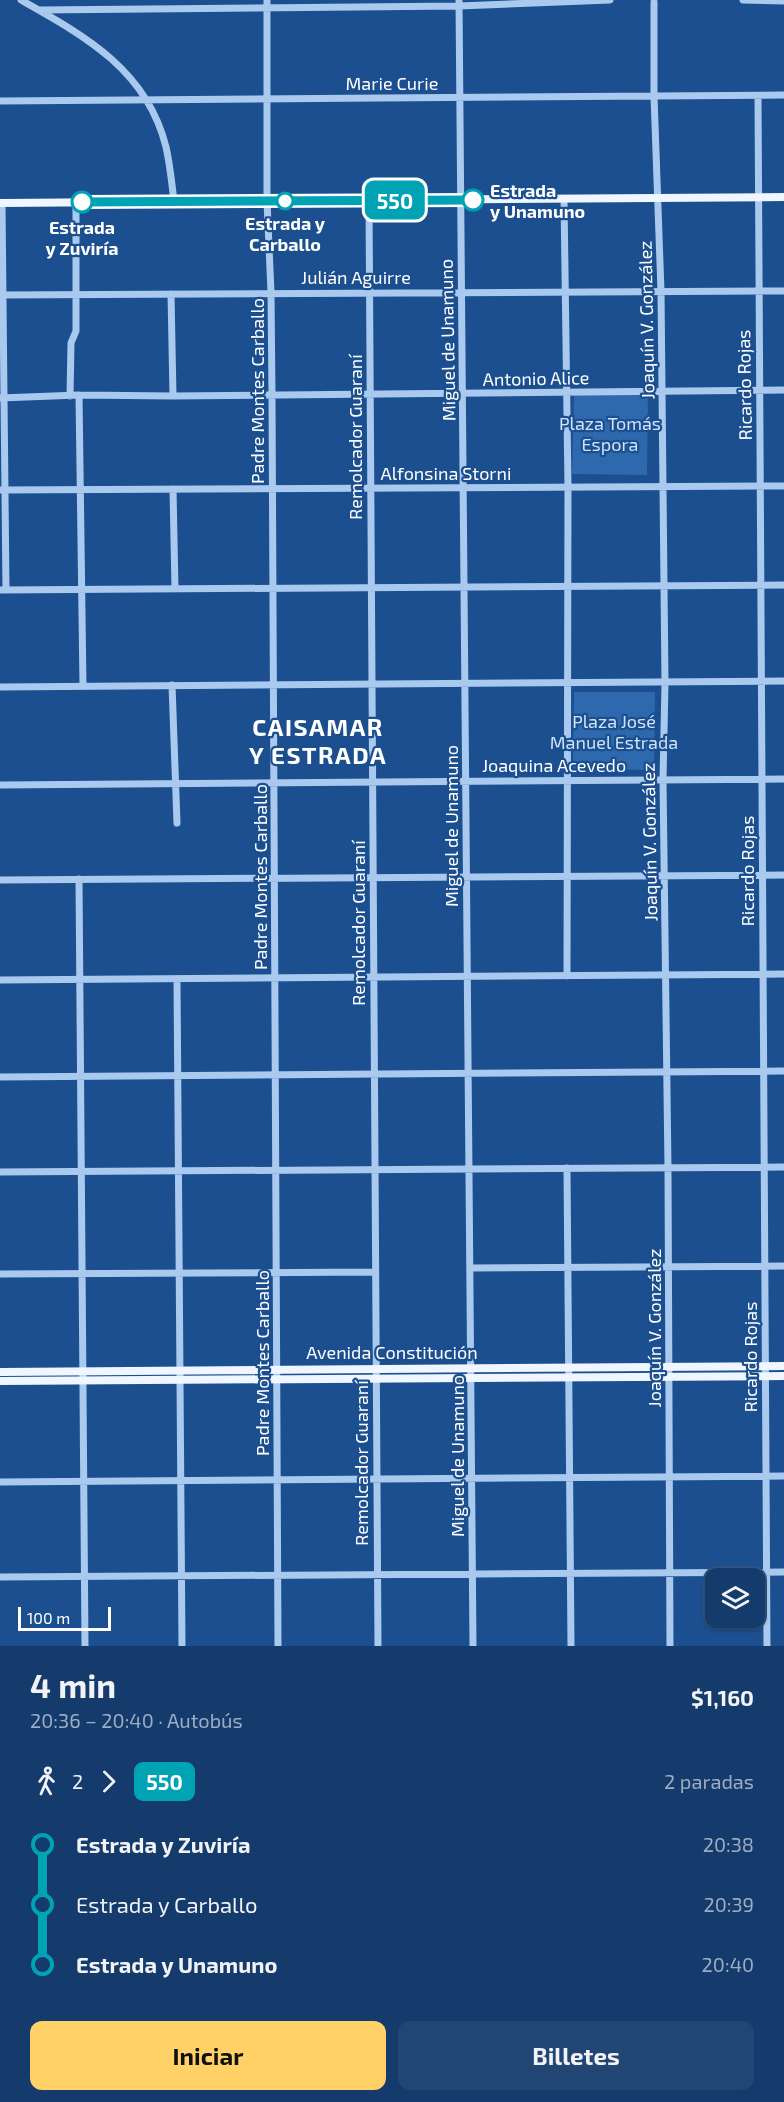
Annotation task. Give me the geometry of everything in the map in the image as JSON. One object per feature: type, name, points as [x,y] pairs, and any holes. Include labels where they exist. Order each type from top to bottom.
[{"type":"main road","points":[[1,203],[784,197]]},
{"type":"main road","name":"Avenida Constitución","points":[[669,1372],[784,1366]]},
{"type":"main road","name":"Avenida Constitución","points":[[0,1372],[83,1376]]},
{"type":"main road","name":"Avenida Constitución","points":[[0,1381],[83,1376],[569,1372],[669,1372],[784,1376]]},
{"type":"street","points":[[21,0],[92,43],[115,60],[130,76],[158,123],[166,147],[174,202]]},
{"type":"street","points":[[39,10],[267,4],[609,0]]},
{"type":"street","points":[[743,0],[784,1]]},
{"type":"street","name":"Joaquín V. González","points":[[654,1],[654,96],[661,291],[665,682],[663,780],[669,1267],[670,1646]]},
{"type":"street","name":"Miguel de Unamuno","points":[[459,3],[473,1646]]},
{"type":"street","name":"Padre Montes Carballo","points":[[267,4],[267,201],[272,292],[278,1646]]},
{"type":"street","name":"Marie Curie","points":[[0,101],[784,95]]},
{"type":"street","name":"Ricardo Rojas","points":[[758,96],[767,1646]]},
{"type":"street","points":[[564,199],[568,393],[567,976]]},
{"type":"street","name":"Remolcador Guaraní","points":[[369,201],[378,1646]]},
{"type":"street","points":[[70,396],[71,343],[76,331],[76,202]]},
{"type":"street","points":[[1,203],[3,590],[784,585]]},
{"type":"street","name":"Julián Aguirre","points":[[2,295],[784,291]]},
{"type":"street","points":[[171,294],[173,396]]},
{"type":"street","name":"Antonio Alice","points":[[2,398],[79,395],[784,390]]},
{"type":"street","points":[[79,395],[83,686]]},
{"type":"street","name":"Alfonsina Storni","points":[[2,490],[784,486]]},
{"type":"street","points":[[173,489],[175,589]]},
{"type":"street","points":[[0,687],[784,681]]},
{"type":"street","points":[[172,685],[177,823]]},
{"type":"street","name":"Joaquina Acevedo","points":[[0,785],[784,779]]},
{"type":"street","points":[[0,880],[784,875]]},
{"type":"street","points":[[80,879],[85,1646]]},
{"type":"street","points":[[0,980],[784,974]]},
{"type":"street","points":[[177,979],[182,1646]]},
{"type":"street","points":[[0,1077],[784,1071]]},
{"type":"street","points":[[0,1172],[784,1167]]},
{"type":"street","points":[[567,1168],[571,1646]]},
{"type":"street","points":[[470,1268],[784,1266]]},
{"type":"street","points":[[0,1274],[375,1272]]},
{"type":"street","points":[[0,1482],[784,1476]]},
{"type":"street","points":[[0,1577],[784,1572]]},
{"type":"green space","name":"Plaza Tomás Espora","points":[[574,392],[648,394],[647,475],[572,474]]},
{"type":"green space","name":"Plaza José Manuel Estrada","points":[[574,692],[655,692],[654,770],[573,769]]},
{"type":"bus line","name":"550","points":[[82,202],[473,200]]},
{"type":"place","name":"Estrada y Unamuno","points":[[473,200]]},
{"type":"place","name":"Estrada y Carballo","points":[[285,201]]},
{"type":"place","name":"Estrada y Zuviría","points":[[82,202]]},
{"type":"district","name":"CAISAMAR Y ESTRADA","points":[[318,740]]}]
